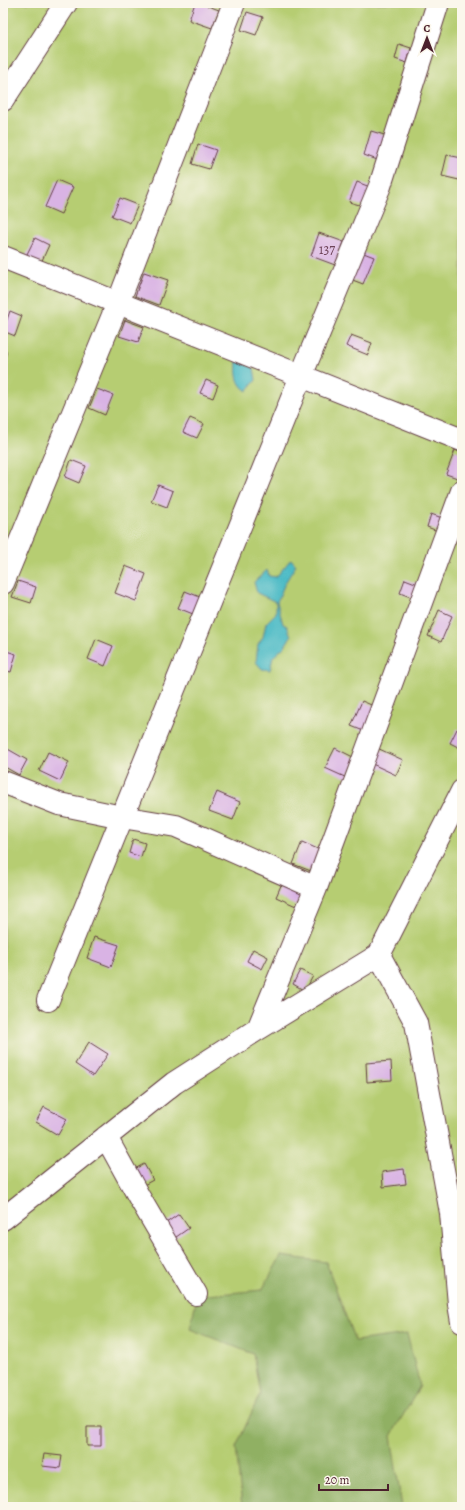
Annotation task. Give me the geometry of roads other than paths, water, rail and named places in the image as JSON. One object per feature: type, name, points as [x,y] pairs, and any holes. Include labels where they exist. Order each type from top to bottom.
[{"type":"lane","points":[[3,100],[66,3]]},
{"type":"lane","points":[[3,583],[118,303],[234,3]]},
{"type":"lane","points":[[48,1000],[301,376],[380,186],[438,3]]},
{"type":"lane","points":[[3,257],[462,440]]},
{"type":"lane","points":[[258,1029],[316,888],[462,491]]},
{"type":"lane","points":[[3,782],[59,804],[176,826],[316,888]]},
{"type":"lane","points":[[3,1218],[174,1083],[258,1029],[379,955],[462,791]]},
{"type":"lane","points":[[379,955],[416,1023],[457,1214],[459,1304],[462,1322]]},
{"type":"lane","points":[[106,1137],[139,1197],[196,1294]]},
{"type":"water","points":[[237,361],[254,368],[256,380],[247,391],[239,382],[237,374]]},
{"type":"water","points":[[291,559],[296,565],[285,583],[277,602],[283,624],[287,626],[291,636],[285,646],[273,657],[270,670],[262,669],[256,662],[258,644],[263,637],[266,623],[276,613],[276,602],[257,593],[254,582],[267,570],[269,576],[276,577]]}]
